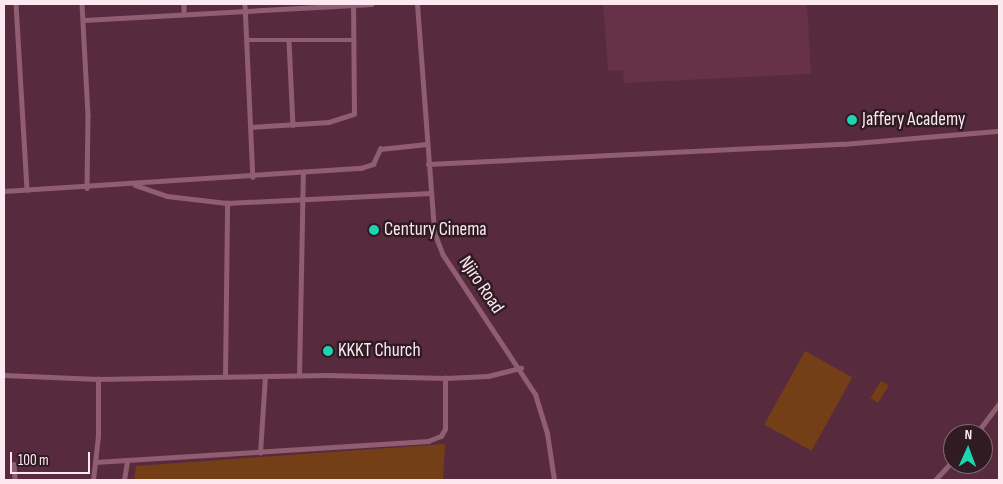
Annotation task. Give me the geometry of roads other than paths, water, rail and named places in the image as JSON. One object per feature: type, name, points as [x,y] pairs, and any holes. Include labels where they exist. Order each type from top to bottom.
[{"type":"street","points":[[16,4],[27,190]]},
{"type":"street","points":[[82,4],[84,20],[87,188]]},
{"type":"street","points":[[184,4],[184,13]]},
{"type":"street","points":[[245,4],[253,177]]},
{"type":"street","points":[[84,20],[369,4]]},
{"type":"street","name":"Njiro Road","points":[[417,4],[434,232],[439,248],[521,368],[543,415],[554,480]]},
{"type":"street","points":[[251,127],[329,122],[355,112],[353,6]]},
{"type":"street","points":[[247,40],[354,40]]},
{"type":"street","points":[[289,40],[293,125]]},
{"type":"street","points":[[428,164],[833,144],[999,131]]},
{"type":"street","points":[[4,190],[87,188],[362,168],[373,164],[380,149],[427,144]]},
{"type":"street","points":[[299,376],[303,173]]},
{"type":"street","points":[[133,184],[167,196],[226,203],[431,192]]},
{"type":"street","points":[[225,377],[226,203]]},
{"type":"street","points":[[4,375],[98,379],[265,376],[445,378],[488,376],[521,368]]},
{"type":"street","points":[[260,453],[265,376]]},
{"type":"street","points":[[95,462],[260,453],[436,439],[445,429],[445,378]]},
{"type":"street","points":[[92,480],[95,462],[98,379]]},
{"type":"street","points":[[984,424],[999,404]]},
{"type":"street","points":[[124,480],[127,461]]},
{"type":"street","points":[[14,464],[15,480]]},
{"type":"place","name":"Jaffery Academy","points":[[852,120]]},
{"type":"place","name":"Century Cinema","points":[[374,230]]},
{"type":"place","name":"KKKT Church","points":[[328,351]]}]
